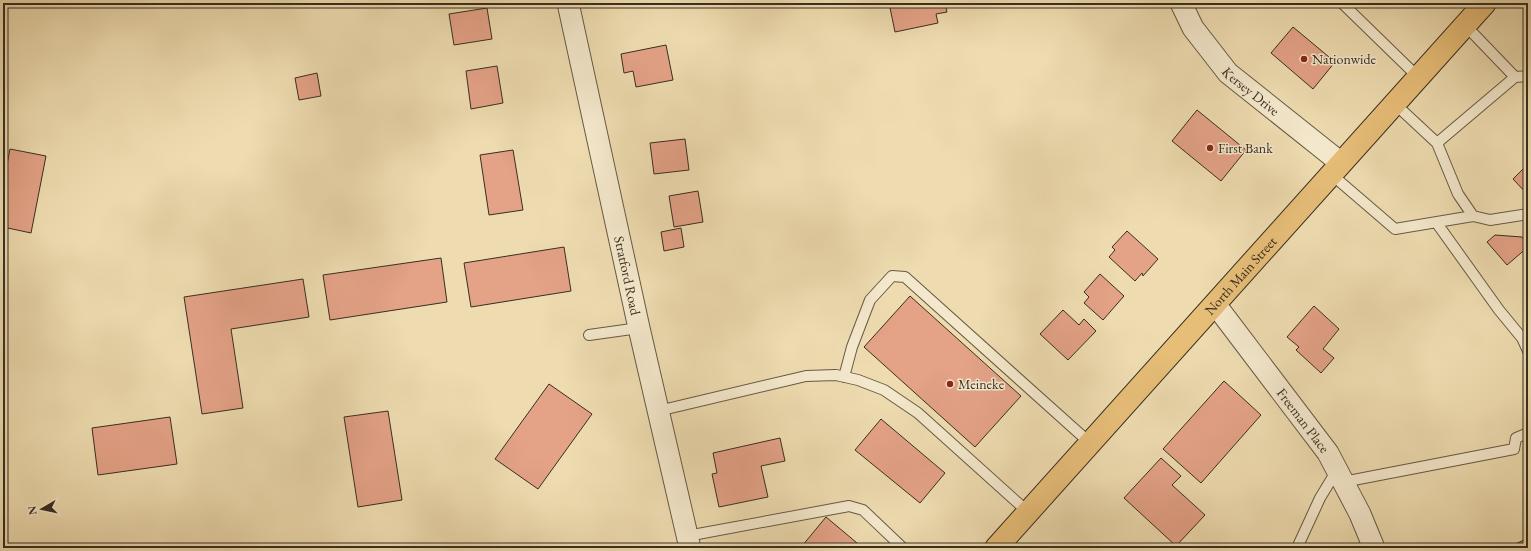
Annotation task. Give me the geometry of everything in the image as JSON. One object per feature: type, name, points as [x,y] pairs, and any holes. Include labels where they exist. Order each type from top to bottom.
[{"type":"main road","name":"North Main Street","points":[[996,548],[1484,3]]},
{"type":"street","name":"Stratford Road","points":[[568,3],[639,328],[688,542]]},
{"type":"street","name":"Kersey Drive","points":[[1181,3],[1193,28],[1228,73],[1336,169]]},
{"type":"street","name":"Freeman Place","points":[[1215,304],[1328,453],[1360,514],[1374,548]]},
{"type":"lane","points":[[1342,3],[1418,77]]},
{"type":"lane","points":[[1465,24],[1515,77]]},
{"type":"lane","points":[[1437,143],[1515,77],[1528,76]]},
{"type":"lane","points":[[1394,103],[1437,143],[1458,194],[1473,216]]},
{"type":"lane","points":[[1336,169],[1395,229],[1473,216],[1490,220],[1528,214]]},
{"type":"lane","points":[[1436,222],[1500,310],[1525,337],[1528,351]]},
{"type":"lane","points":[[844,377],[852,347],[870,300],[892,276],[905,277],[1090,443]]},
{"type":"lane","points":[[589,335],[639,328]]},
{"type":"lane","points":[[658,411],[806,376],[836,375],[858,380],[884,390],[918,413],[1028,512]]},
{"type":"lane","points":[[1297,548],[1320,498],[1340,476],[1514,449],[1516,438],[1528,433]]},
{"type":"lane","points":[[688,542],[849,506],[863,510],[903,548]]},
{"type":"building","points":[[889,3],[945,3],[947,12],[936,14],[938,23],[895,32]]},
{"type":"building","points":[[487,8],[492,39],[454,45],[449,14]]},
{"type":"building","points":[[1293,27],[1335,62],[1313,89],[1271,53]]},
{"type":"building","points":[[666,45],[673,80],[636,87],[633,71],[624,73],[621,54]]},
{"type":"building","points":[[497,66],[503,103],[471,109],[466,71]]},
{"type":"building","points":[[317,73],[321,96],[299,100],[295,78]]},
{"type":"building","points":[[1197,110],[1246,150],[1221,181],[1172,141]]},
{"type":"building","points":[[685,139],[689,170],[654,174],[650,143]]},
{"type":"building","points":[[10,149],[46,156],[31,233],[3,227],[3,185]]},
{"type":"building","points":[[513,150],[523,210],[489,215],[480,155]]},
{"type":"building","points":[[1528,164],[1528,195],[1513,179]]},
{"type":"building","points":[[698,191],[703,222],[674,227],[669,196]]},
{"type":"building","points":[[681,228],[684,247],[664,251],[661,232]]},
{"type":"building","points":[[1127,231],[1158,259],[1143,276],[1142,273],[1135,281],[1109,257],[1115,250],[1112,247]]},
{"type":"building","points":[[1495,235],[1522,237],[1528,247],[1507,265],[1487,242]]},
{"type":"building","points":[[564,247],[571,291],[471,307],[464,263]]},
{"type":"building","points":[[441,258],[447,302],[330,320],[323,275]]},
{"type":"building","points":[[1100,274],[1124,296],[1103,320],[1084,303],[1089,297],[1084,292]]},
{"type":"building","points":[[303,279],[309,317],[231,329],[243,408],[202,414],[184,297]]},
{"type":"building","points":[[910,296],[1021,396],[975,447],[864,347]]},
{"type":"building","points":[[1314,306],[1339,329],[1323,349],[1334,358],[1321,373],[1296,350],[1299,347],[1287,337]]},
{"type":"building","points":[[1063,310],[1079,325],[1084,319],[1096,331],[1068,360],[1040,334]]},
{"type":"building","points":[[1224,381],[1261,415],[1201,483],[1163,449]]},
{"type":"building","points":[[549,384],[592,414],[538,489],[495,459]]},
{"type":"building","points":[[388,411],[402,500],[358,507],[344,417]]},
{"type":"building","points":[[170,417],[177,464],[98,475],[92,428]]},
{"type":"building","points":[[881,419],[945,473],[920,503],[855,450]]},
{"type":"building","points":[[780,438],[785,461],[761,466],[768,497],[719,507],[712,474],[717,473],[713,453]]},
{"type":"building","points":[[1161,458],[1181,476],[1172,485],[1205,515],[1176,546],[1124,498]]},
{"type":"building","points":[[826,517],[863,548],[804,548],[802,546]]},
{"type":"building","points":[[1528,538],[1528,548],[1507,548]]},
{"type":"place","name":"Nationwide","points":[[1304,59]]},
{"type":"place","name":"First Bank","points":[[1210,148]]},
{"type":"place","name":"Meineke","points":[[950,384]]}]
